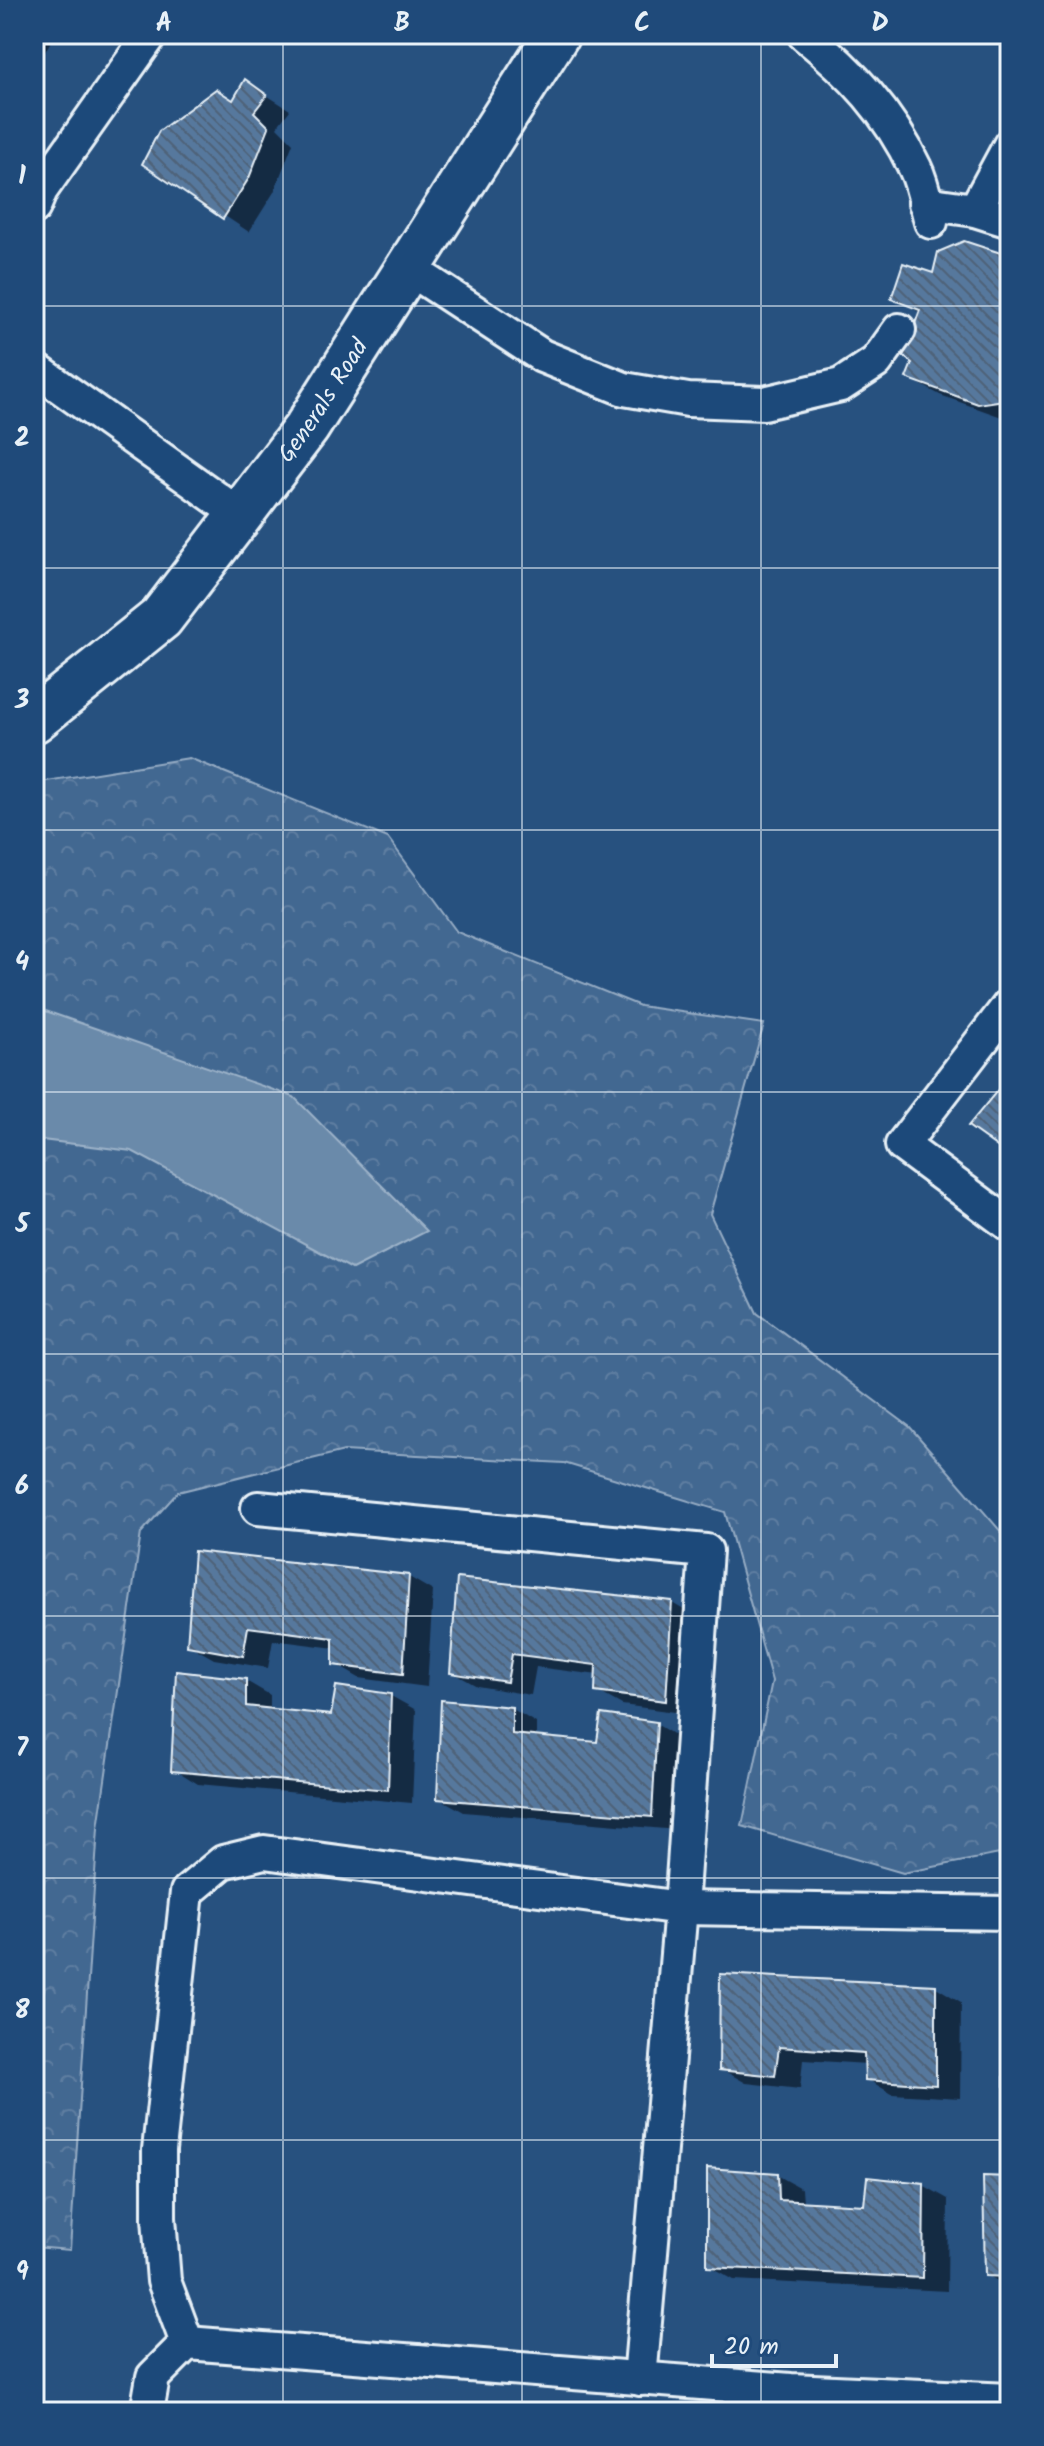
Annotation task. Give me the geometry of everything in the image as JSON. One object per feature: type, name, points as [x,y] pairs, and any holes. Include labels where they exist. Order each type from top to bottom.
[{"type":"street","points":[[34,207],[41,190],[151,34]]},
{"type":"street","name":"Generals Road","points":[[34,720],[161,618],[240,515],[307,427],[557,34]]},
{"type":"street","points":[[804,34],[834,58],[886,114],[917,170],[928,212],[975,210],[1010,221]]},
{"type":"street","points":[[975,210],[1010,145]]},
{"type":"street","points":[[408,268],[542,356],[624,389],[688,400],[764,403],[841,385],[876,362],[899,330]]},
{"type":"street","points":[[34,368],[240,515]]},
{"type":"street","points":[[1010,1004],[902,1145],[1010,1225]]},
{"type":"street","points":[[258,1508],[706,1551],[681,1908],[640,2379]]},
{"type":"street","points":[[187,2343],[164,2281],[159,2218],[159,2150],[187,1892],[223,1862],[264,1852],[681,1908],[1010,1913]]},
{"type":"street","points":[[147,2412],[153,2377],[187,2343],[791,2390],[1010,2400]]},
{"type":"green space","points":[[189,758],[388,838],[457,932],[640,1006],[764,1024],[710,1214],[757,1313],[910,1427],[1010,1542],[1010,1852],[903,1873],[742,1826],[772,1681],[725,1512],[564,1463],[344,1451],[178,1492],[141,1533],[98,1828],[70,2250],[34,2247],[34,783]]},
{"type":"shaded area","points":[[34,1007],[294,1097],[427,1231],[352,1269],[132,1151],[34,1139]]},
{"type":"building","points":[[245,79],[267,95],[254,112],[269,127],[249,178],[223,219],[142,164],[159,131],[216,89],[233,100]]},
{"type":"building","points":[[964,241],[1010,256],[1010,402],[978,404],[906,378],[912,363],[903,356],[920,310],[891,299],[903,263],[933,273],[938,252]]},
{"type":"building","points":[[1010,1075],[1010,1156],[968,1126]]},
{"type":"building","points":[[194,1551],[409,1575],[403,1674],[333,1665],[333,1638],[248,1627],[243,1656],[187,1646]]},
{"type":"building","points":[[457,1578],[672,1601],[666,1701],[595,1692],[596,1665],[512,1654],[507,1682],[450,1673]]},
{"type":"building","points":[[176,1671],[246,1679],[246,1706],[331,1715],[336,1686],[391,1694],[388,1790],[171,1771]]},
{"type":"building","points":[[441,1700],[512,1707],[512,1734],[597,1742],[601,1714],[657,1722],[652,1817],[437,1799]]},
{"type":"building","points":[[720,1974],[936,1985],[936,2085],[865,2080],[864,2053],[779,2047],[775,2076],[719,2070]]},
{"type":"building","points":[[1004,1991],[1010,1991],[1010,2087],[1004,2086]]},
{"type":"building","points":[[707,2168],[778,2173],[779,2200],[864,2205],[867,2177],[924,2183],[923,2278],[707,2267]]},
{"type":"building","points":[[983,2176],[1010,2177],[1010,2277],[985,2276]]}]
